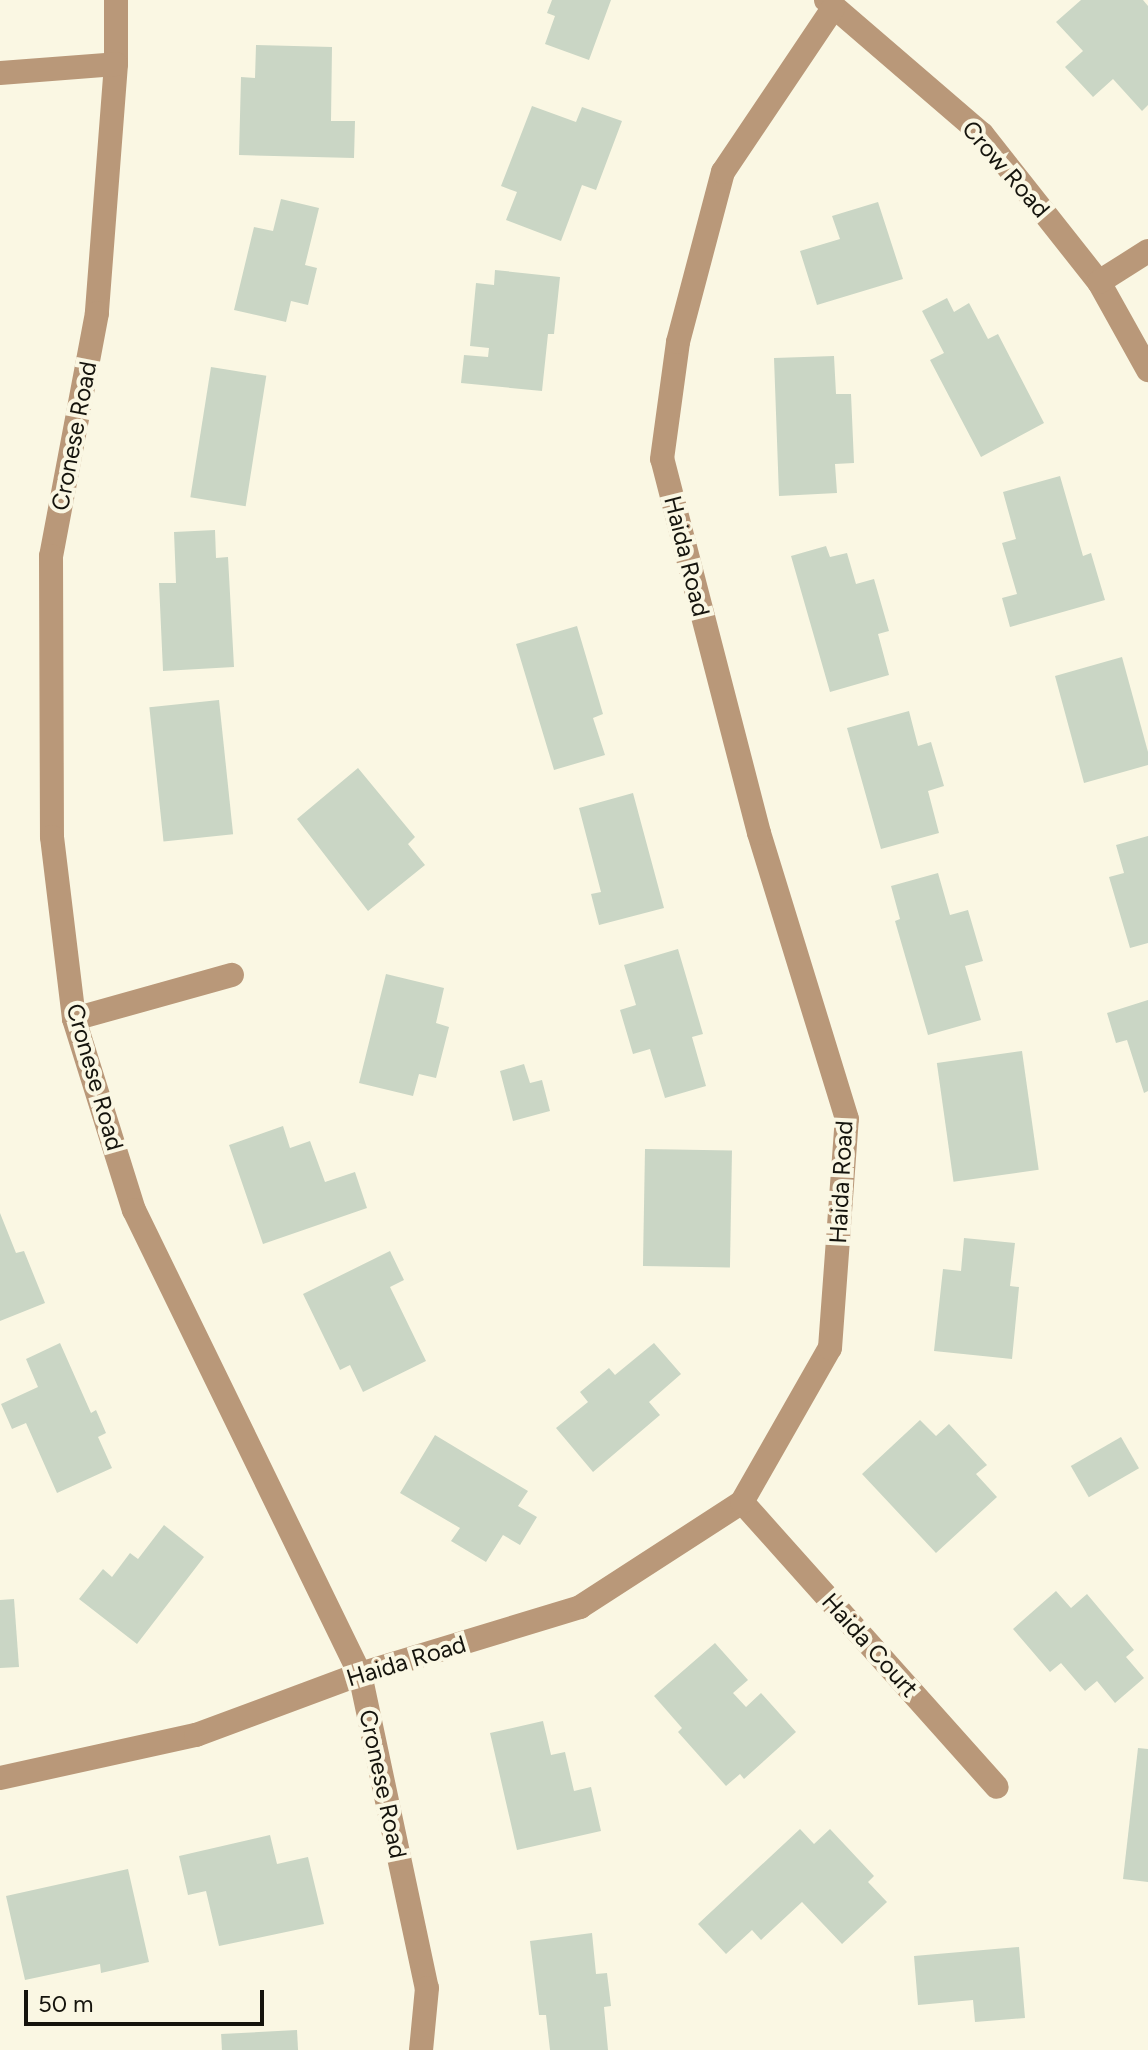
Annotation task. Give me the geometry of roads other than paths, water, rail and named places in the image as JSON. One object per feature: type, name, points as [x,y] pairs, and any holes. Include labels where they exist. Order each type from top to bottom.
[{"type":"street","name":"Cronese Road","points":[[116,0],[116,64],[97,313],[51,556],[52,837],[74,1019],[134,1210],[360,1674],[427,1988],[421,2050]]},
{"type":"street","name":"Crow Road","points":[[829,4],[982,134],[1099,282],[1148,370]]},
{"type":"street","name":"Haida Road","points":[[0,1778],[196,1735],[360,1674],[580,1607],[742,1502],[830,1348],[847,1119],[759,833],[662,459],[678,342],[723,172],[829,4]]},
{"type":"street","points":[[0,73],[116,64]]},
{"type":"street","points":[[1099,282],[1148,251]]},
{"type":"street","points":[[74,1019],[232,975]]},
{"type":"street","name":"Haida Court","points":[[742,1502],[997,1787]]}]
